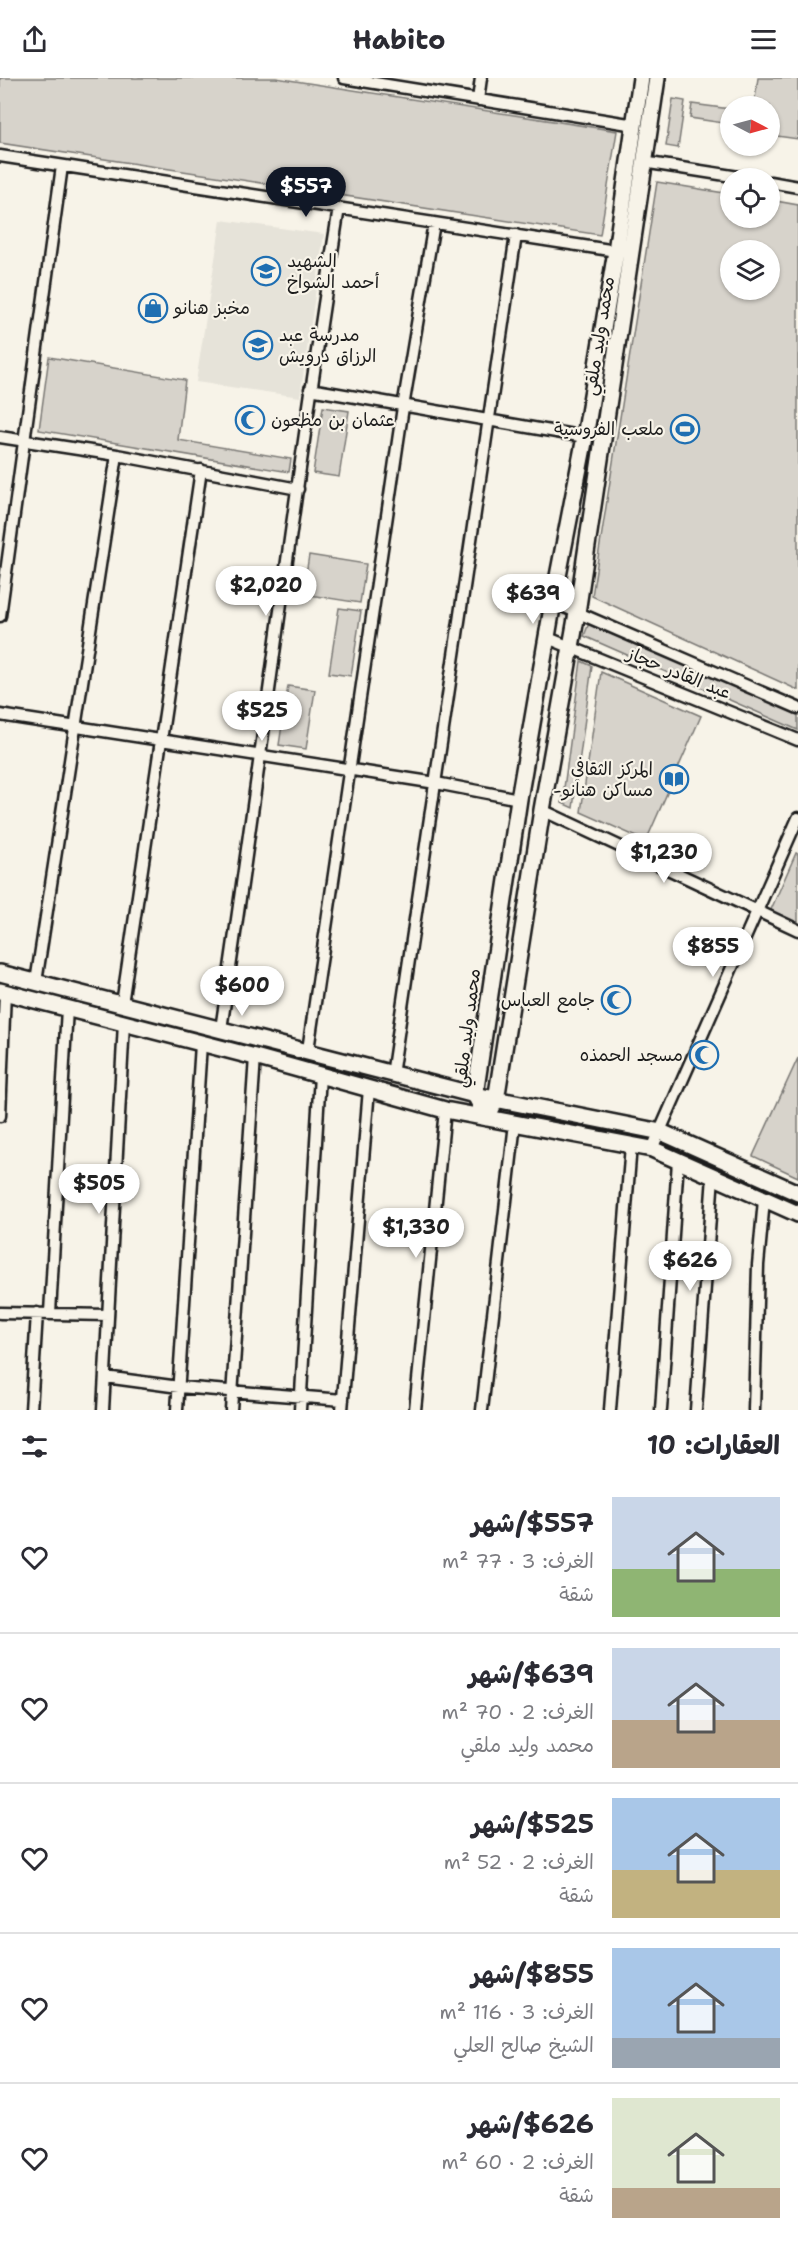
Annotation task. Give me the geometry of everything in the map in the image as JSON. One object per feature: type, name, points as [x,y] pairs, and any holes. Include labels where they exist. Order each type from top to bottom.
[{"type":"street","points":[[344,78],[635,125]]},
{"type":"street","points":[[478,100],[481,78]]},
{"type":"street","name":"محمد وليد ملقي","points":[[487,1118],[475,1095],[519,799],[553,602],[585,437],[616,251],[641,78]]},
{"type":"street","name":"محمد وليد ملقي","points":[[487,1118],[496,1100],[542,810],[577,613],[657,78]]},
{"type":"street","points":[[0,156],[616,251]]},
{"type":"street","points":[[643,162],[720,174]]},
{"type":"street","points":[[0,616],[62,166]]},
{"type":"street","points":[[780,184],[798,187]]},
{"type":"street","points":[[221,1029],[262,757],[310,389],[339,208]]},
{"type":"street","points":[[308,1050],[403,407],[434,223]]},
{"type":"street","points":[[392,1075],[516,235]]},
{"type":"street","points":[[310,389],[585,437]]},
{"type":"street","points":[[0,437],[117,455],[298,489]]},
{"type":"street","points":[[36,982],[117,455]]},
{"type":"street","points":[[122,1004],[201,470]]},
{"type":"street","name":"عبد القادر حجاز","points":[[553,602],[798,708]]},
{"type":"street","name":"عبد القادر حجاز","points":[[548,638],[798,740]]},
{"type":"street","points":[[0,715],[436,783],[519,799]]},
{"type":"street","points":[[542,810],[757,913],[798,930]]},
{"type":"street","points":[[652,1149],[798,818]]},
{"type":"street","points":[[0,973],[308,1050],[392,1075],[475,1095],[661,1132],[798,1193]]},
{"type":"street","points":[[0,1116],[3,992],[255,1057],[445,1110],[652,1149],[798,1214]]},
{"type":"street","points":[[50,1313],[67,1008]]},
{"type":"street","points":[[104,1410],[124,1023]]},
{"type":"street","points":[[177,1410],[201,1044]]},
{"type":"street","points":[[231,1410],[255,1057]]},
{"type":"street","points":[[300,1410],[320,1076]]},
{"type":"street","points":[[105,1377],[179,1387],[301,1398],[343,1405],[369,1089]]},
{"type":"street","points":[[415,1410],[445,1110]]},
{"type":"street","points":[[482,1410],[515,1123]]},
{"type":"street","points":[[610,1410],[631,1145]]},
{"type":"street","points":[[661,1410],[678,1161]]},
{"type":"street","points":[[696,1410],[713,1176]]},
{"type":"street","points":[[754,1410],[758,1265],[764,1200]]},
{"type":"street","points":[[0,1313],[108,1315]]},
{"type":"street","points":[[31,1410],[37,1313]]},
{"type":"shaded area","points":[[0,78],[276,78],[617,131],[600,235],[0,143]]},
{"type":"shaded area","points":[[758,78],[798,78],[798,139],[780,136],[780,96],[755,96]]},
{"type":"shaded area","points":[[673,99],[685,101],[678,148],[666,146]]},
{"type":"shaded area","points":[[692,104],[720,108],[720,122],[690,118]]},
{"type":"shaded area","points":[[657,182],[720,192],[720,228],[780,228],[780,202],[798,205],[798,690],[592,596]]},
{"type":"shaded area","points":[[221,220],[324,234],[300,397],[196,382]]},
{"type":"shaded area","points":[[49,357],[185,380],[178,440],[291,459],[289,472],[39,430]]},
{"type":"shaded area","points":[[323,407],[349,411],[339,477],[313,473]]},
{"type":"shaded area","points":[[309,555],[366,564],[360,603],[303,594]]},
{"type":"shaded area","points":[[339,608],[361,611],[351,676],[329,673]]},
{"type":"shaded area","points":[[589,623],[798,714],[798,730],[584,636]]},
{"type":"shaded area","points":[[581,661],[592,666],[573,808],[562,803]]},
{"type":"shaded area","points":[[601,672],[701,716],[646,841],[581,812]]},
{"type":"shaded area","points":[[288,686],[315,690],[306,749],[279,745]]},
{"type":"shaded area","points":[[796,853],[798,854],[798,927],[769,914]]},
{"type":"shaded area","points":[[798,1058],[798,1177],[753,1156]]},
{"type":"place","name":"الشهيد أحمد الشواخ","points":[[266,271]]},
{"type":"place","name":"مخبز هنانو","points":[[153,308]]},
{"type":"place","name":"مدرسة عبد الرزاق درويش","points":[[258,345]]},
{"type":"place","name":"عثمان بن مظعون","points":[[250,420]]},
{"type":"place","name":"ملعب الفروسية","points":[[685,429]]},
{"type":"place","name":"المركز الثقافي -مساكن هنانو","points":[[674,779]]},
{"type":"place","name":"جامع العباس","points":[[616,1000]]},
{"type":"place","name":"مسجد الحمذه","points":[[704,1055]]}]
